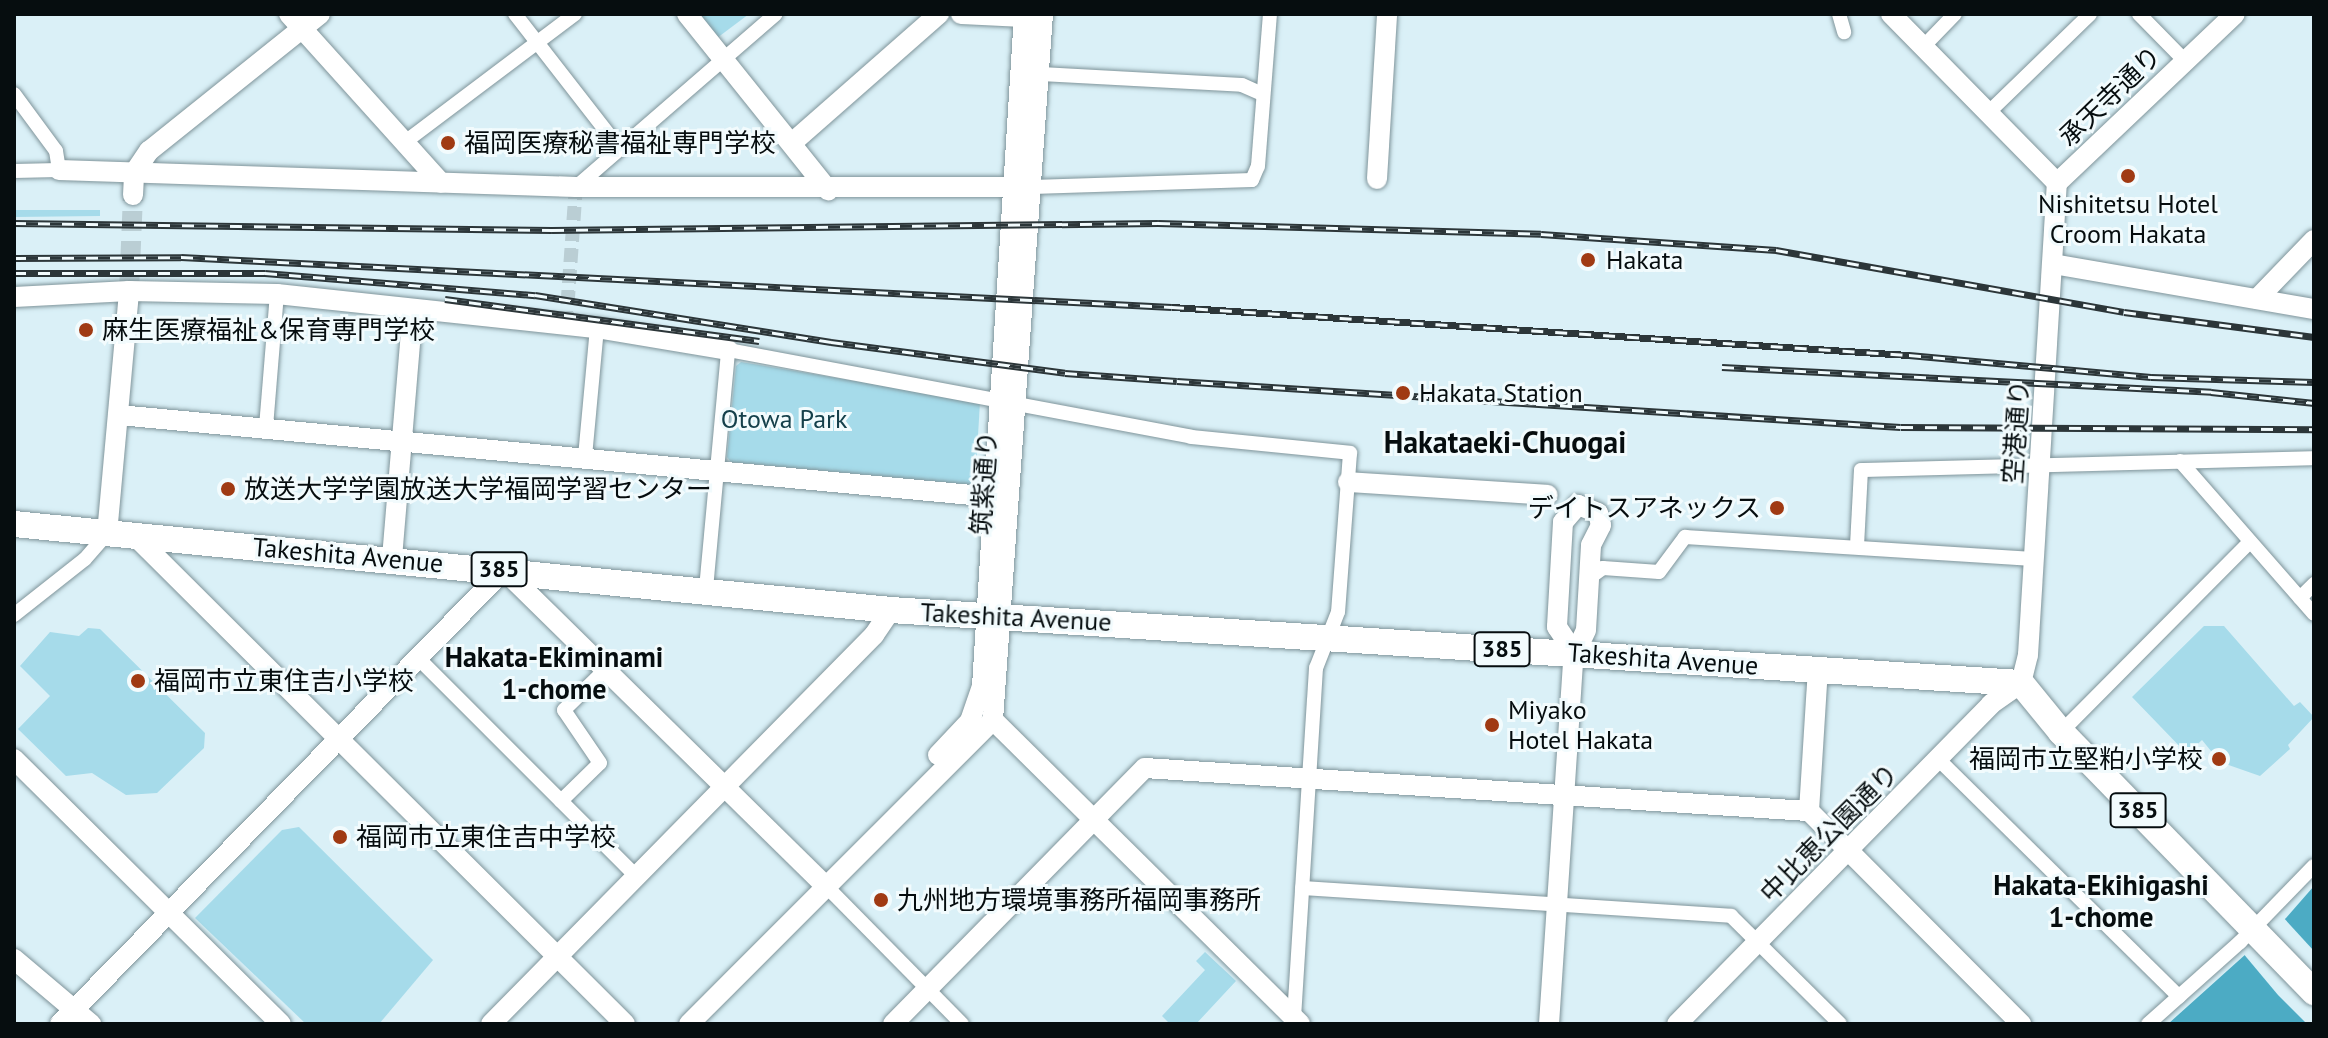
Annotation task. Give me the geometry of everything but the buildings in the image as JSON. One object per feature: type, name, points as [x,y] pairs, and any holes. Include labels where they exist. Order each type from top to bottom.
[{"type":"highway","name":"Takeshita Avenue","points":[[14,524],[392,558],[891,610],[2021,683]]},
{"type":"highway","name":"385","points":[[2021,683],[2061,732],[2314,992]]},
{"type":"street","points":[[133,195],[134,173],[149,151],[295,22],[320,14]]},
{"type":"street","points":[[515,14],[620,149]]},
{"type":"street","points":[[405,142],[575,14]]},
{"type":"street","points":[[687,14],[828,190]]},
{"type":"street","points":[[576,187],[776,14]]},
{"type":"street","points":[[792,143],[939,14]]},
{"type":"street","points":[[961,14],[1031,15]]},
{"type":"street","points":[[14,171],[576,187],[828,190],[1024,188],[1252,180],[1258,166],[1260,93],[1267,74],[1270,14]]},
{"type":"street","points":[[1377,179],[1387,14]]},
{"type":"street","points":[[1839,14],[1844,32]]},
{"type":"street","points":[[1891,14],[2057,183]]},
{"type":"street","points":[[1923,47],[1955,14]]},
{"type":"street","points":[[1988,113],[2090,14]]},
{"type":"street","points":[[2139,14],[2185,61]]},
{"type":"street","name":"承天寺通り","points":[[2057,183],[2235,14]]},
{"type":"street","name":"筑紫通り","points":[[1024,188],[1041,74],[1031,15]]},
{"type":"street","name":"筑紫通り","points":[[825,885],[823,876],[970,721],[982,686],[992,615],[1024,188],[1031,15]]},
{"type":"street","points":[[295,22],[441,183]]},
{"type":"street","points":[[1041,74],[1242,85],[1260,93]]},
{"type":"street","points":[[14,94],[56,151],[59,170]]},
{"type":"street","name":"空港通り","points":[[2021,683],[2028,655],[2057,183]]},
{"type":"street","points":[[2257,299],[2314,240]]},
{"type":"street","points":[[2053,264],[2314,309]]},
{"type":"street","points":[[14,615],[85,559],[107,534],[129,291]]},
{"type":"street","points":[[14,297],[129,291],[277,294],[597,328],[1191,437],[1350,453],[1338,612],[1317,662],[1294,1022]]},
{"type":"street","points":[[266,427],[277,294]]},
{"type":"street","points":[[392,558],[413,310]]},
{"type":"street","points":[[585,457],[597,328]]},
{"type":"street","points":[[706,589],[728,350]]},
{"type":"street","name":"筑紫通り","points":[[689,1024],[993,720],[993,497],[1008,401]]},
{"type":"street","points":[[119,415],[993,497]]},
{"type":"street","points":[[1857,546],[1861,470],[2314,458]]},
{"type":"street","points":[[2180,461],[2314,614]]},
{"type":"street","points":[[1348,482],[1548,495]]},
{"type":"street","points":[[1549,1024],[1574,652],[1586,630],[1591,545],[1601,525],[1598,513],[1578,505],[1563,522],[1557,627],[1574,652]]},
{"type":"street","points":[[136,537],[338,742],[625,1024]]},
{"type":"street","points":[[1589,578],[1603,568],[1659,572],[1685,537],[2033,559]]},
{"type":"street","points":[[2061,732],[2250,542]]},
{"type":"street","points":[[67,1017],[420,660],[504,570],[962,1024]]},
{"type":"street","points":[[2300,598],[2314,584]]},
{"type":"street","points":[[491,1024],[874,635],[891,610]]},
{"type":"street","points":[[420,660],[635,875]]},
{"type":"street","points":[[561,801],[600,763],[564,710],[606,669]]},
{"type":"street","points":[[1809,811],[1818,669]]},
{"type":"street","name":"中比恵公園通り","points":[[1677,1024],[1991,704],[2021,683]]},
{"type":"street","points":[[993,720],[1294,1022]]},
{"type":"street","points":[[14,759],[281,1024]]},
{"type":"street","points":[[1939,760],[2179,997]]},
{"type":"street","points":[[893,1024],[1145,768],[1809,811],[2021,1024]]},
{"type":"street","points":[[2148,1024],[2257,930],[2314,866]]},
{"type":"street","points":[[1302,888],[1731,916],[1840,1024]]},
{"type":"street","points":[[14,959],[67,1017],[91,1024]]},
{"type":"green space","points":[[687,14],[749,14],[709,44]]},
{"type":"green space","points":[[14,210],[100,210],[100,216],[14,217]]},
{"type":"green space","name":"Otowa Park","points":[[741,362],[980,402],[975,485],[731,462],[727,457],[736,366]]},
{"type":"green space","points":[[2204,626],[2224,626],[2294,706],[2300,702],[2314,717],[2288,745],[2290,749],[2260,776],[2220,762],[2202,740],[2187,754],[2132,697]]},
{"type":"green space","points":[[88,628],[100,629],[205,733],[204,748],[157,793],[126,795],[92,773],[66,776],[18,729],[50,696],[20,666],[50,632],[79,636]]},
{"type":"green space","points":[[299,827],[433,960],[379,1024],[306,1024],[195,918],[282,830]]},
{"type":"green space","points":[[1205,952],[1236,981],[1196,1024],[1170,1024],[1162,1016],[1205,970],[1196,961]]},
{"type":"shaded area","points":[[2314,886],[2314,1022],[2168,1024],[2286,918]]},
{"type":"pier","points":[[2282,916],[2314,951],[2314,1024],[2307,1024],[2278,995],[2242,952]]},
{"type":"tunnel","points":[[566,325],[576,187]]},
{"type":"tunnel","points":[[129,291],[133,195]]},
{"type":"railway","points":[[14,223],[552,230],[1158,223],[1541,234],[1776,250],[2124,312],[2314,337]]},
{"type":"railway","points":[[14,258],[181,257],[1172,307],[1909,355],[2151,377],[2314,382]]},
{"type":"railway","points":[[14,273],[265,273],[535,295],[831,342],[1065,373],[1177,381],[1901,427],[2314,429]]},
{"type":"railway","points":[[445,299],[759,341]]},
{"type":"railway","points":[[1722,367],[2211,392],[2314,403]]},
{"type":"place","name":"福岡医療秘書福祉専門学校","points":[[448,143]]},
{"type":"place","name":"Nishitetsu Hotel Croom Hakata","points":[[2128,176]]},
{"type":"place","name":"Hakata","points":[[1588,260]]},
{"type":"place","name":"麻生医療福祉&保育専門学校","points":[[86,330]]},
{"type":"place","name":"Hakata Station","points":[[1403,393]]},
{"type":"place","name":"放送大学学園放送大学福岡学習センター","points":[[228,489]]},
{"type":"place","name":"デイトスアネックス","points":[[1777,508]]},
{"type":"place","name":"福岡市立東住吉小学校","points":[[138,681]]},
{"type":"place","name":"Miyako Hotel Hakata","points":[[1492,725]]},
{"type":"place","name":"福岡市立堅粕小学校","points":[[2219,759]]},
{"type":"place","name":"福岡市立東住吉中学校","points":[[340,837]]},
{"type":"place","name":"九州地方環境事務所福岡事務所","points":[[881,900]]},
{"type":"district","name":"Hakataeki-Chuogai","points":[[1505,442]]},
{"type":"district","name":"Hakata-Ekiminami 1-chome","points":[[554,673]]},
{"type":"district","name":"Hakata-Ekihigashi 1-chome","points":[[2101,901]]}]
